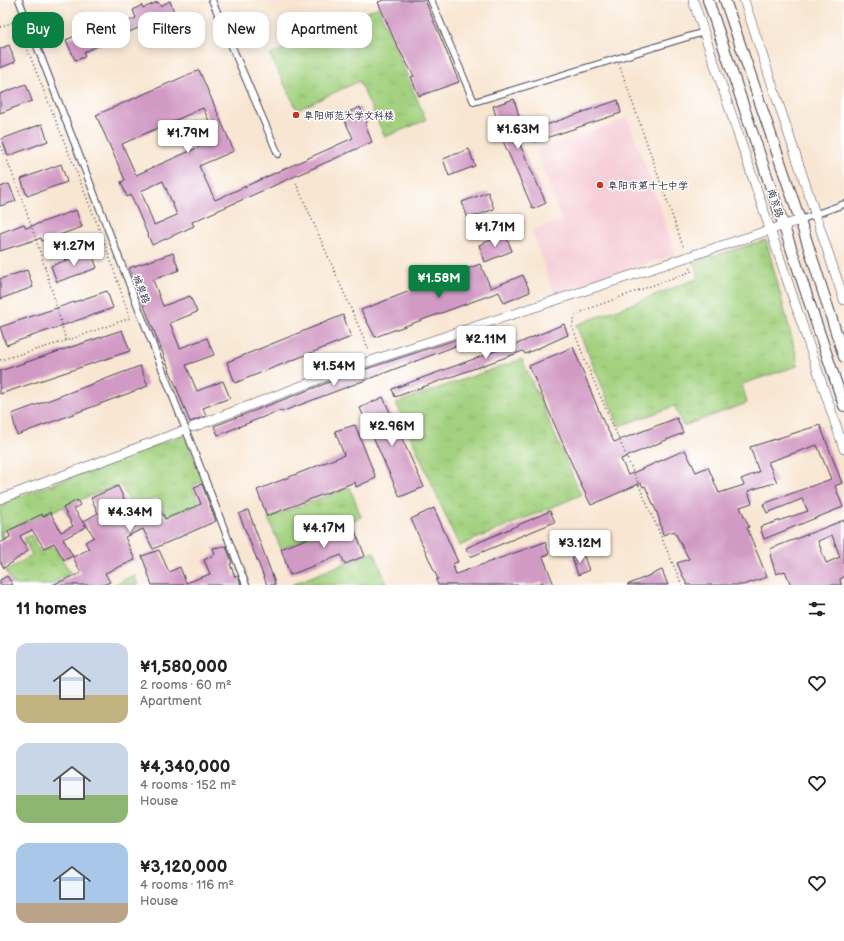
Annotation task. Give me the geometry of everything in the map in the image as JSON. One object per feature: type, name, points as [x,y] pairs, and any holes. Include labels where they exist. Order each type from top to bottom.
[{"type":"main road","points":[[693,0],[844,449]]},
{"type":"main road","name":"南京路","points":[[708,0],[844,406]]},
{"type":"main road","name":"南京路","points":[[725,0],[800,220],[844,357]]},
{"type":"main road","points":[[744,0],[844,300]]},
{"type":"main road","points":[[193,427],[346,369],[800,220]]},
{"type":"main road","points":[[0,499],[180,432]]},
{"type":"street","name":"城泉路","points":[[19,0],[246,585]]},
{"type":"street","points":[[212,0],[278,154]]},
{"type":"street","points":[[431,0],[474,102],[704,32]]},
{"type":"street","points":[[800,220],[844,204]]},
{"type":"path","points":[[0,27],[16,21],[104,241],[130,318],[66,341],[0,360]]},
{"type":"path","points":[[617,59],[692,271],[585,310],[575,316],[572,326],[586,363],[682,585]]},
{"type":"path","points":[[0,142],[22,197],[50,279],[66,341]]},
{"type":"path","points":[[296,184],[369,350]]},
{"type":"shaded area","name":"阜阳市第十七中学","points":[[628,118],[676,254],[554,294],[532,231],[561,220],[536,151]]},
{"type":"green space","points":[[378,7],[426,120],[385,137],[359,81],[297,110],[270,55],[286,48],[372,48],[372,12],[367,12]]},
{"type":"green space","points":[[766,240],[797,358],[797,366],[742,384],[747,403],[683,426],[675,406],[619,426],[576,325],[699,278],[693,262]]},
{"type":"green space","points":[[522,359],[581,495],[459,546],[396,403]]},
{"type":"green space","points":[[184,435],[204,481],[192,486],[199,505],[167,516],[157,497],[132,507],[120,484],[1,532],[4,538],[0,539],[0,504]]},
{"type":"green space","points":[[350,487],[361,517],[281,549],[268,518]]},
{"type":"green space","points":[[31,535],[40,552],[53,546],[71,573],[50,585],[14,585],[6,571],[32,555],[24,538]]},
{"type":"green space","points":[[374,552],[386,582],[379,585],[293,585],[293,584]]},
{"type":"green space","points":[[134,575],[138,585],[113,585]]},
{"type":"building","points":[[384,0],[425,0],[459,82],[419,96],[411,77],[414,76],[397,46],[378,2]]},
{"type":"building","points":[[170,1],[174,12],[138,12],[138,28],[130,32],[130,21],[136,18],[133,10],[142,5],[143,8],[158,2],[160,6]]},
{"type":"building","points":[[72,37],[72,48],[93,48],[84,52],[85,57],[75,60],[66,40]]},
{"type":"building","points":[[9,45],[15,62],[0,68],[0,49]]},
{"type":"building","points":[[199,70],[234,151],[199,166],[215,200],[353,138],[342,115],[360,107],[367,123],[365,124],[372,142],[192,222],[194,226],[152,245],[131,195],[127,197],[121,182],[125,180],[96,115]],"holes":[[[203,108],[217,139],[136,175],[122,144]],[[163,181],[177,215],[154,225],[141,191]]]},
{"type":"building","points":[[26,84],[32,101],[0,113],[0,94]]},
{"type":"building","points":[[514,99],[524,133],[516,136],[546,203],[533,209],[503,141],[493,106]]},
{"type":"building","points":[[618,100],[621,113],[534,142],[529,131]]},
{"type":"building","points":[[42,124],[48,141],[8,156],[2,139]]},
{"type":"building","points":[[469,149],[475,166],[449,176],[443,159]]},
{"type":"building","points":[[61,164],[67,182],[27,196],[21,179]]},
{"type":"building","points":[[9,184],[16,201],[0,206],[0,187]]},
{"type":"building","points":[[488,192],[494,209],[468,219],[462,202]]},
{"type":"building","points":[[76,210],[82,227],[42,241],[41,238],[0,251],[0,233],[24,224],[26,228]]},
{"type":"building","points":[[505,234],[512,251],[485,262],[479,245]]},
{"type":"building","points":[[91,251],[97,268],[57,282],[51,266]]},
{"type":"building","points":[[173,253],[179,270],[153,280],[163,306],[190,296],[197,312],[170,323],[180,348],[207,338],[214,355],[186,365],[197,391],[223,381],[230,398],[203,408],[206,416],[190,422],[129,268]]},
{"type":"building","points":[[480,264],[491,288],[523,275],[530,292],[504,303],[499,292],[375,337],[361,310]]},
{"type":"building","points":[[27,270],[33,287],[0,299],[0,279]]},
{"type":"building","points":[[107,291],[113,308],[6,345],[0,327]]},
{"type":"building","points":[[343,315],[351,337],[235,383],[227,362]]},
{"type":"building","points":[[564,324],[568,335],[525,354],[523,351],[395,397],[392,389],[512,346]]},
{"type":"building","points":[[122,330],[130,351],[0,394],[0,371]]},
{"type":"building","points":[[467,336],[469,341],[281,412],[281,410],[218,435],[214,426],[348,375]]},
{"type":"building","points":[[573,347],[603,421],[614,442],[677,418],[683,433],[621,459],[628,475],[685,450],[696,472],[708,467],[719,493],[744,485],[741,479],[759,472],[750,447],[820,425],[842,483],[835,486],[843,507],[764,539],[760,527],[808,511],[802,499],[767,513],[763,504],[831,479],[817,445],[768,462],[777,482],[748,491],[752,503],[740,507],[767,577],[743,585],[687,585],[677,563],[689,559],[674,531],[663,535],[658,515],[645,486],[643,487],[641,483],[591,505],[582,487],[529,366]]},
{"type":"building","points":[[140,366],[148,386],[17,435],[12,414]]},
{"type":"building","points":[[383,397],[424,487],[400,497],[360,408]]},
{"type":"building","points":[[355,425],[376,478],[356,487],[355,482],[267,516],[257,490],[344,455],[335,431]]},
{"type":"building","points":[[202,484],[216,521],[153,549],[143,529],[125,537],[135,560],[105,573],[110,582],[103,585],[52,585],[81,573],[73,557],[89,549],[85,542],[94,537],[84,521],[98,513],[91,498],[118,486],[130,512],[135,510],[136,512],[157,502],[165,519],[201,504],[194,487]]},
{"type":"building","points":[[77,500],[80,505],[74,509],[86,527],[63,539],[73,556],[64,560],[54,543],[44,548],[32,530],[20,536],[28,551],[4,568],[0,561],[0,543],[10,537],[8,531],[42,514],[43,517],[50,512],[61,532],[73,526],[63,508]]},
{"type":"building","points":[[434,508],[458,562],[452,564],[456,574],[545,542],[549,554],[543,557],[554,585],[544,585],[542,582],[534,585],[438,585],[436,580],[438,579],[411,519]]},
{"type":"building","points":[[248,510],[275,585],[267,585],[239,514]]},
{"type":"building","points":[[550,511],[555,522],[470,557],[466,548]]},
{"type":"building","points":[[844,520],[844,577],[840,579],[841,585],[791,585],[785,571],[776,574],[770,555],[772,554],[770,549]],"holes":[[[832,535],[840,557],[826,563],[818,541]]]},
{"type":"building","points":[[351,521],[365,556],[345,564],[341,555],[290,575],[281,549]]},
{"type":"building","points":[[226,546],[235,577],[238,576],[241,585],[152,585],[142,556],[159,550],[169,572],[180,567],[186,583],[210,574],[204,560],[215,554],[213,548]]},
{"type":"building","points":[[583,554],[589,570],[578,575],[572,558]]},
{"type":"building","points":[[662,570],[668,585],[627,585]]},
{"type":"building","points":[[7,576],[13,585],[0,585],[0,580]]},
{"type":"place","name":"阜阳师范大学文科楼","points":[[296,115]]},
{"type":"place","name":"阜阳市第十七中学","points":[[600,185]]}]
